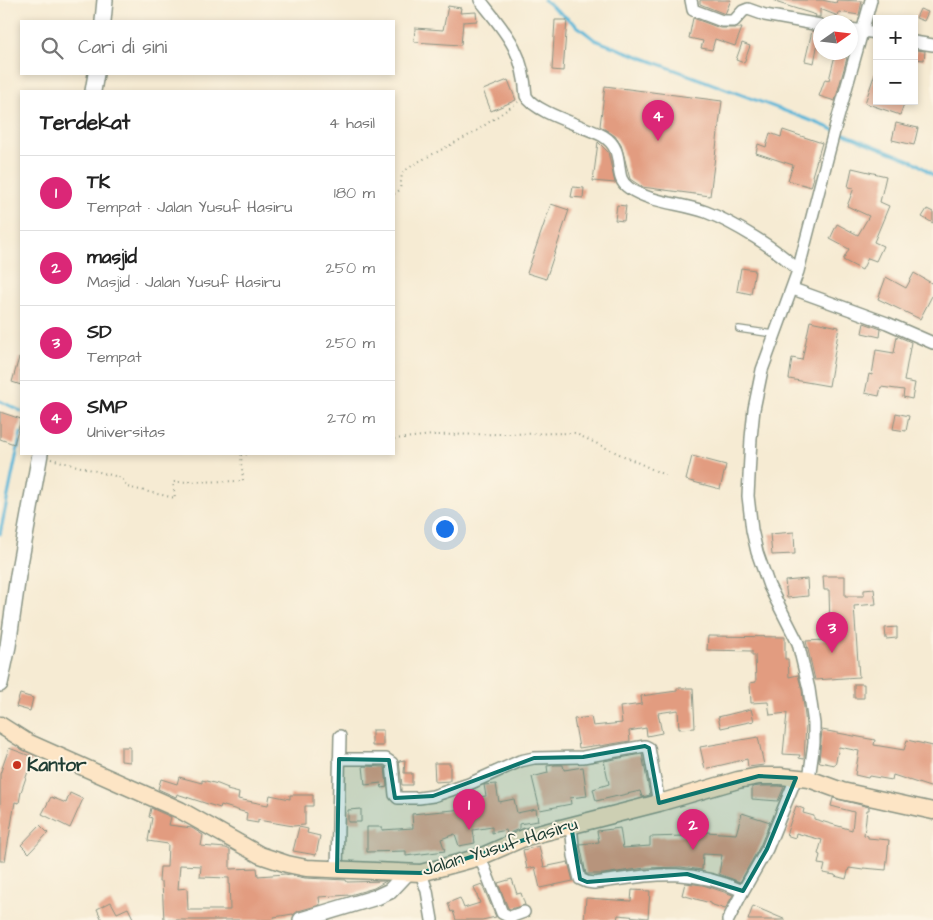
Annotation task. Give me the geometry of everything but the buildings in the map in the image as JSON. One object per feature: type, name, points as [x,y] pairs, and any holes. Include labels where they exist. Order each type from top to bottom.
[{"type":"main road","name":"Jalan Yusuf Hasiru","points":[[0,725],[27,742],[180,810],[260,855],[306,868],[337,871],[413,874],[480,856],[526,837],[659,804],[752,777],[769,775],[802,779],[842,792],[933,811]]},
{"type":"street","points":[[103,20],[105,0]]},
{"type":"street","points":[[480,0],[512,42],[518,53],[522,66],[526,96],[531,104],[608,139],[616,150],[620,176],[624,185],[640,194],[706,212],[734,225],[782,255],[798,271]]},
{"type":"street","points":[[691,0],[693,10],[722,21],[736,20],[743,11],[748,9],[765,15],[813,24]]},
{"type":"street","points":[[728,920],[767,849],[802,779],[814,742],[814,724],[808,681],[798,643],[769,586],[757,552],[749,507],[751,438],[754,409],[762,370],[798,271],[871,0]]},
{"type":"street","points":[[858,30],[873,32]]},
{"type":"street","points":[[918,43],[933,45]]},
{"type":"street","points":[[93,90],[96,75]]},
{"type":"street","points":[[792,289],[933,343]]},
{"type":"street","points":[[0,684],[40,455]]},
{"type":"street","points":[[337,871],[340,736]]},
{"type":"street","points":[[339,759],[389,760],[392,763],[396,796],[419,798],[433,796],[454,789],[527,760],[550,757],[583,757],[645,746],[650,748],[659,804]]},
{"type":"street","points":[[571,825],[574,856],[580,879],[588,882],[654,875],[687,874],[723,882],[744,891]]},
{"type":"street","points":[[480,856],[502,913],[510,917],[524,912]]},
{"type":"street","points":[[301,920],[377,897],[390,891],[413,874],[427,892],[432,920]]},
{"type":"lane","points":[[740,329],[774,334]]},
{"type":"path","points":[[395,193],[400,190],[402,172],[475,132],[526,96]]},
{"type":"path","points":[[395,439],[433,435],[574,433],[670,476]]},
{"type":"path","points":[[40,455],[122,478],[127,487],[175,498],[173,482],[243,480],[241,455]]},
{"type":"highlighted area","points":[[645,746],[649,748],[659,803],[759,776],[796,778],[767,849],[743,891],[687,874],[587,882],[580,879],[571,825],[421,873],[337,871],[339,759],[389,760],[395,798],[433,796],[534,758],[583,757]]},
{"type":"waterway","points":[[544,0],[595,40],[817,123],[915,162],[933,175]]},
{"type":"waterway","points":[[0,401],[20,411]]},
{"type":"waterway","points":[[0,534],[20,438]]},
{"type":"place","name":"SMP","points":[[658,141]]},
{"type":"place","name":"SD","points":[[832,653]]},
{"type":"place","name":"Kantor","points":[[17,765]]},
{"type":"place","name":"TK","points":[[469,830]]},
{"type":"place","name":"masjid","points":[[693,850]]}]
